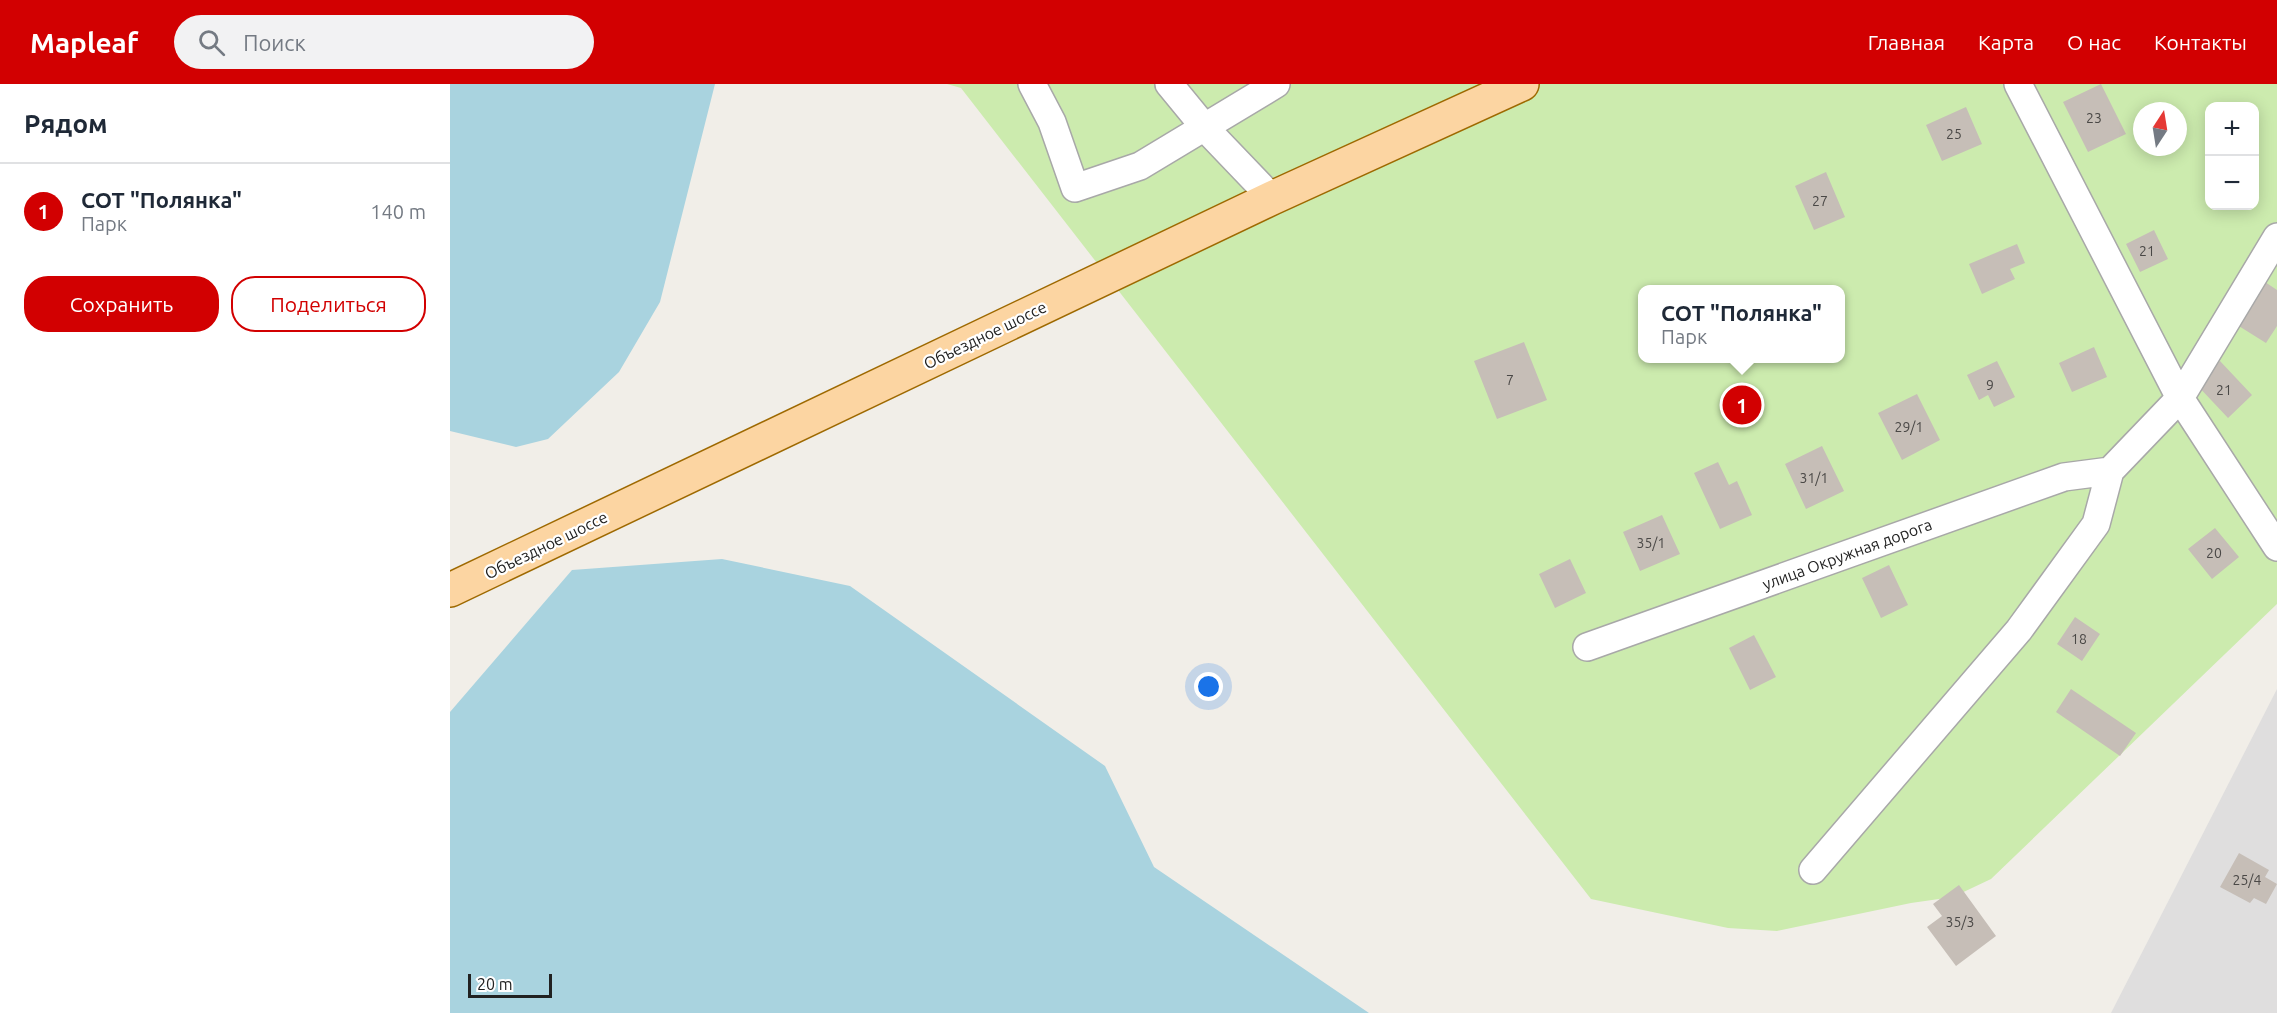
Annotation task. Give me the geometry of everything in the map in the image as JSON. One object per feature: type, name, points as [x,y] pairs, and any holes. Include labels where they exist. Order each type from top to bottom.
[{"type":"main road","name":"Объездное шоссе","points":[[450,591],[1272,198],[1522,84]]},
{"type":"street","points":[[1032,84],[1052,122],[1075,188],[1140,166],[1206,129],[1276,84]]},
{"type":"street","points":[[1169,84],[1206,129],[1272,198]]},
{"type":"street","points":[[2018,84],[2180,398],[2277,547]]},
{"type":"street","points":[[1813,870],[2019,630],[2096,524],[2110,471],[2180,398],[2277,237]]},
{"type":"street","name":"улица Окружная дорога","points":[[1587,647],[2064,477],[2110,471]]},
{"type":"shaded area","points":[[2277,689],[2277,1013],[2111,1013]]},
{"type":"green space","points":[[947,84],[2277,84],[2277,604],[1991,879],[1953,897],[1911,903],[1777,931],[1728,928],[1591,899],[961,88]]},
{"type":"water","points":[[450,84],[715,84],[660,302],[619,372],[548,439],[516,447],[450,431]]},
{"type":"water","points":[[722,559],[850,586],[1105,766],[1154,867],[1369,1013],[450,1013],[450,712],[572,570]]},
{"type":"building","points":[[2101,84],[2126,134],[2088,152],[2063,102]]},
{"type":"building","points":[[1966,107],[1982,144],[1942,161],[1926,125]]},
{"type":"building","points":[[1826,172],[1845,217],[1814,230],[1795,186]]},
{"type":"building","points":[[2154,230],[2168,259],[2140,272],[2126,244]]},
{"type":"building","points":[[2017,244],[2025,263],[2010,269],[2015,279],[1982,294],[1969,264]]},
{"type":"building","points":[[2262,280],[2277,290],[2277,326],[2266,343],[2234,323]]},
{"type":"building","points":[[1524,342],[1547,400],[1497,419],[1474,361]]},
{"type":"building","points":[[2094,347],[2107,377],[2072,392],[2059,363]]},
{"type":"building","points":[[1997,361],[2015,397],[1994,407],[1988,395],[1979,400],[1967,375]]},
{"type":"building","points":[[2220,361],[2252,395],[2228,418],[2196,384]]},
{"type":"building","points":[[1917,394],[1940,440],[1902,460],[1878,413]]},
{"type":"building","points":[[1822,446],[1844,491],[1806,509],[1785,464]]},
{"type":"building","points":[[1718,462],[1729,485],[1737,481],[1752,515],[1720,529],[1694,473]]},
{"type":"building","points":[[1662,515],[1680,554],[1640,571],[1623,532]]},
{"type":"building","points":[[2215,528],[2239,557],[2212,579],[2188,549]]},
{"type":"building","points":[[1570,559],[1586,593],[1555,608],[1539,574]]},
{"type":"building","points":[[1889,565],[1908,605],[1881,618],[1862,578]]},
{"type":"building","points":[[2075,617],[2100,634],[2082,661],[2057,644]]},
{"type":"building","points":[[1754,635],[1776,677],[1750,690],[1729,648]]},
{"type":"building","points":[[2071,689],[2136,733],[2120,756],[2056,712]]},
{"type":"building","points":[[2239,853],[2269,870],[2265,877],[2277,884],[2266,904],[2254,898],[2250,903],[2220,887]]},
{"type":"building","points":[[1959,885],[1996,936],[1956,966],[1927,927],[1942,916],[1933,904]]},
{"type":"place","name":"СОТ \"Полянка\"","points":[[1742,405]]}]
